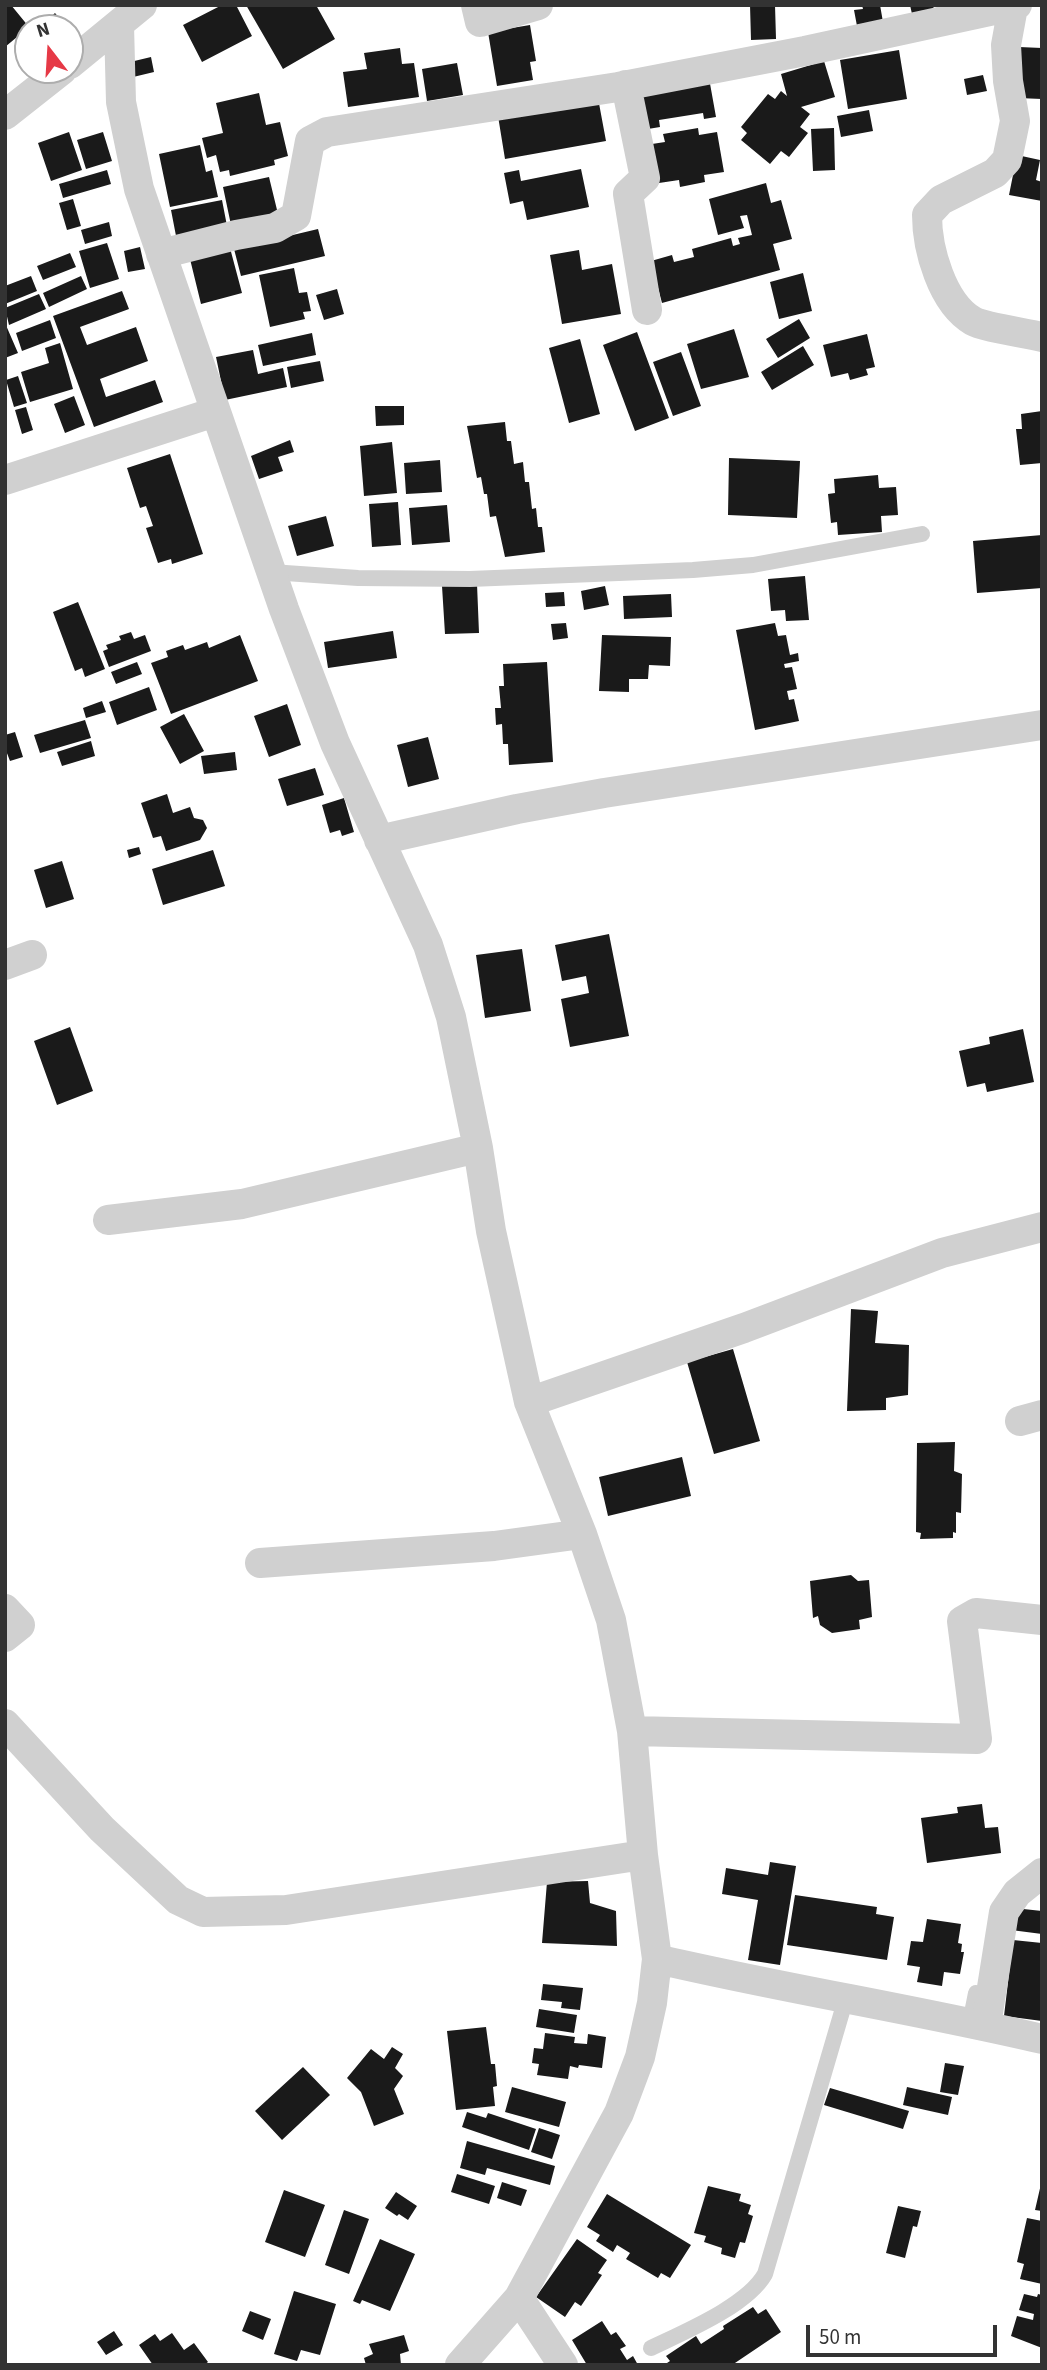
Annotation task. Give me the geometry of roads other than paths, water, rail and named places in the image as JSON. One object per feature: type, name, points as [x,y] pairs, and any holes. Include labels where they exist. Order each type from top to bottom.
[{"type":"street","points":[[84,53],[142,5]]},
{"type":"street","points":[[476,5],[480,22],[538,5]]},
{"type":"street","points":[[161,254],[236,234],[275,228],[296,216],[310,141],[327,132],[626,85],[805,51],[1015,6],[1006,46],[1008,81],[1015,121],[1007,160],[995,173],[941,200],[927,215],[927,232],[941,282],[957,307],[974,322],[1042,337]]},
{"type":"street","points":[[119,26],[121,102],[139,189],[271,572],[335,743],[409,900],[428,945],[451,1017],[478,1148],[491,1231],[529,1402],[582,1534],[611,1620],[632,1731],[643,1855],[657,1959],[652,2003],[640,2057],[619,2113],[519,2298],[460,2365]]},
{"type":"street","points":[[5,115],[44,84]]},
{"type":"street","points":[[626,85],[645,178],[628,194],[647,310]]},
{"type":"street","points":[[5,480],[215,412]]},
{"type":"street","points":[[379,840],[517,809],[604,793],[1042,725]]},
{"type":"street","points":[[108,1220],[242,1204],[478,1148]]},
{"type":"street","points":[[529,1402],[744,1328],[942,1253],[1042,1227]]},
{"type":"street","points":[[260,1563],[494,1546],[582,1534]]},
{"type":"street","points":[[5,1609],[20,1626],[5,1637]]},
{"type":"street","points":[[632,1731],[977,1740],[962,1621],[975,1613],[1042,1620]]},
{"type":"street","points":[[5,1724],[102,1829],[178,1900],[203,1912],[286,1910],[643,1855]]},
{"type":"street","points":[[978,2024],[1004,1912],[1017,1893],[1042,1872]]},
{"type":"street","points":[[657,1959],[752,1981],[978,2024],[1042,2039]]},
{"type":"street","points":[[519,2298],[563,2365]]},
{"type":"lane","points":[[271,572],[358,578],[470,579],[693,570],[753,565],[922,534]]},
{"type":"lane","points":[[976,1993],[978,2024]]},
{"type":"lane","points":[[651,2348],[713,2317],[758,2286],[765,2274],[846,1998]]}]
